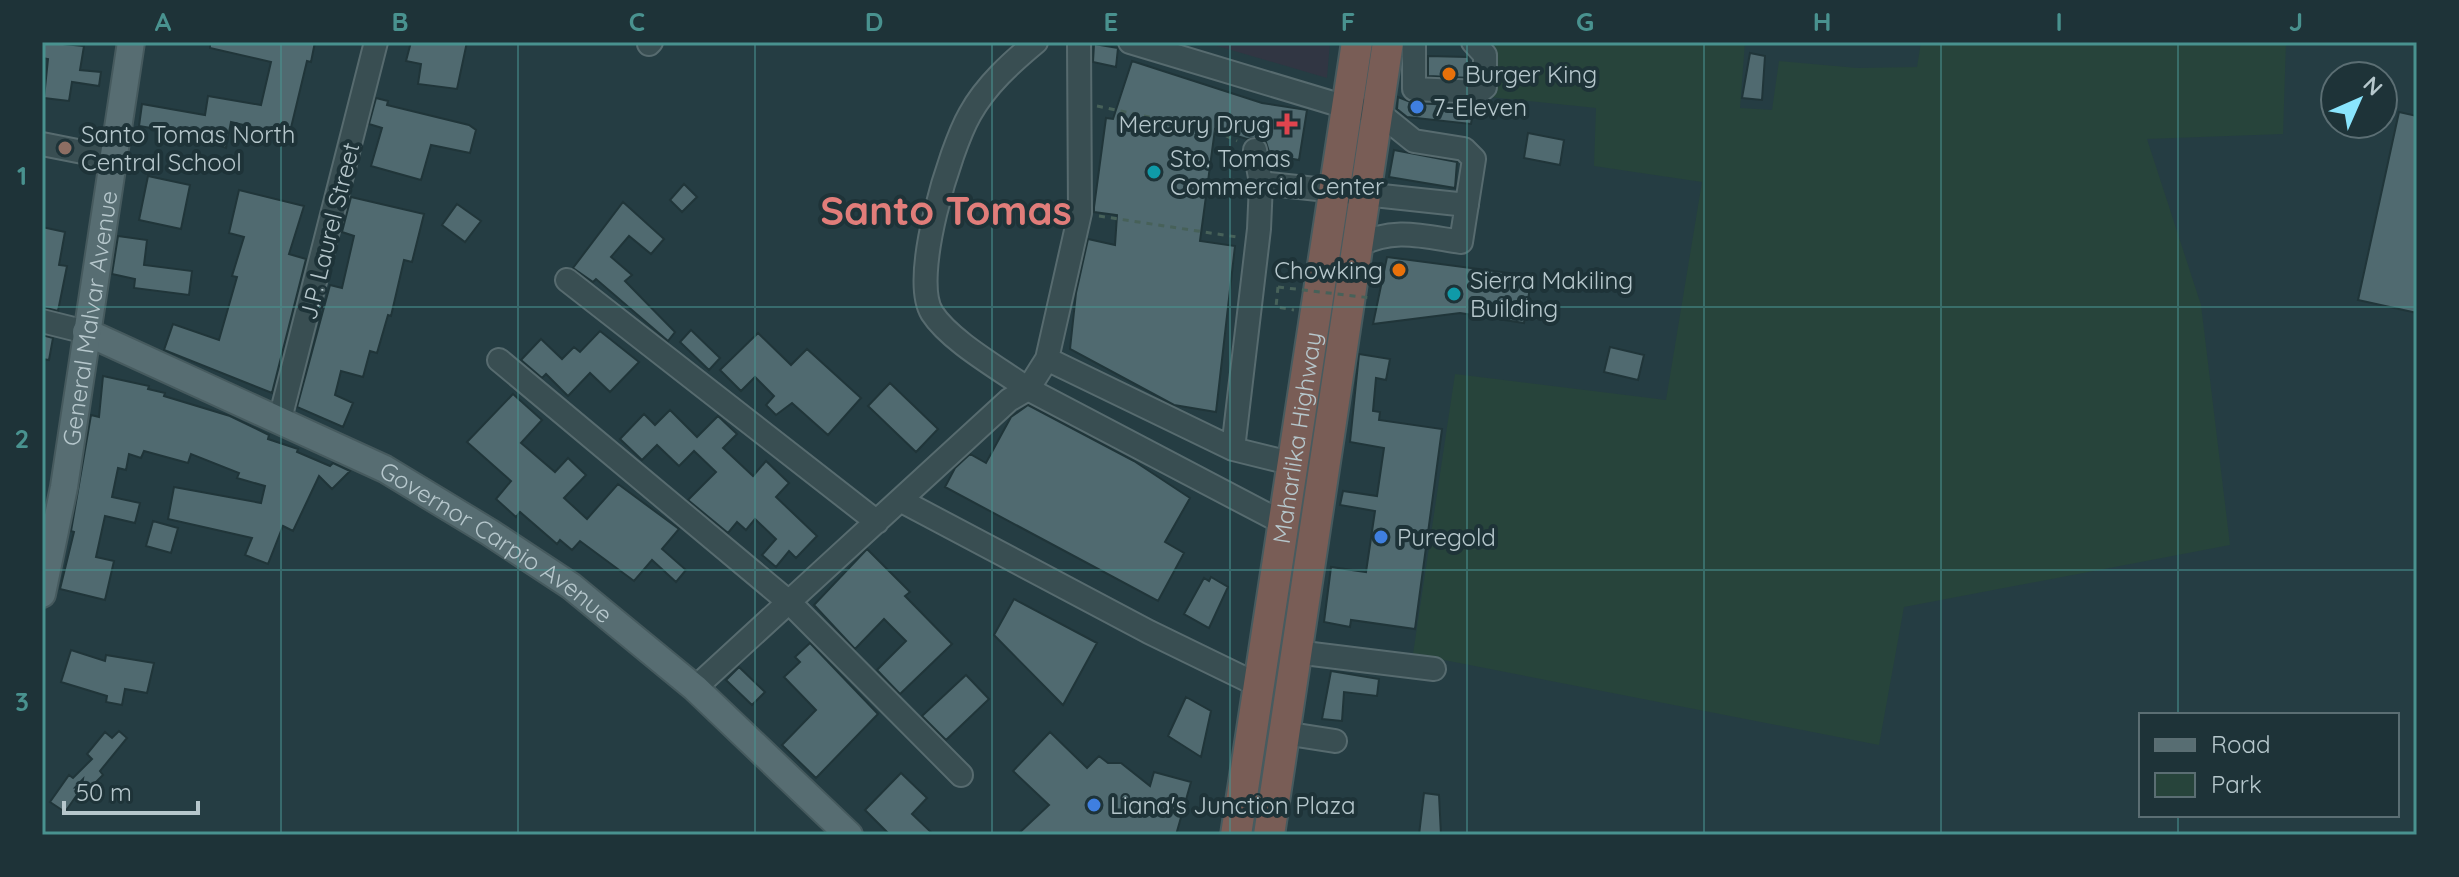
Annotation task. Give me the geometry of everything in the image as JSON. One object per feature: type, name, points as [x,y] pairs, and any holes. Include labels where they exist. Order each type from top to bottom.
[{"type":"highway","name":"Maharlika Highway","points":[[1236,835],[1357,42]]},
{"type":"highway","name":"Maharlika Highway","points":[[1269,835],[1388,42]]},
{"type":"main road","name":"General Malvar Avenue","points":[[42,594],[64,487],[131,42]]},
{"type":"main road","name":"Governor Carpio Avenue","points":[[86,332],[385,469],[571,586],[695,688],[849,835]]},
{"type":"street","name":"J.P. Laurel Street","points":[[280,419],[376,42]]},
{"type":"street","points":[[1036,42],[990,86],[970,113],[944,173],[923,286],[932,313],[963,342],[1028,389],[1285,524]]},
{"type":"street","points":[[695,688],[1009,400],[1028,389],[1047,359],[1080,213],[1082,103],[1079,42]]},
{"type":"street","points":[[1130,42],[1160,46],[1346,107],[1378,112],[1414,141],[1464,149],[1474,159],[1461,242],[1400,233],[1378,235],[1357,246]]},
{"type":"street","points":[[1414,42],[1414,89],[1479,92],[1485,87],[1485,55],[1473,42]]},
{"type":"street","points":[[42,144],[113,158]]},
{"type":"street","points":[[1233,449],[1257,240],[1261,183],[1255,150]]},
{"type":"street","points":[[1261,183],[1467,205]]},
{"type":"street","points":[[567,280],[877,522]]},
{"type":"street","points":[[42,321],[86,332]]},
{"type":"street","points":[[1047,359],[1233,449],[1294,464]]},
{"type":"street","points":[[499,360],[790,603],[961,775]]},
{"type":"street","points":[[900,500],[1149,632],[1260,686]]},
{"type":"street","points":[[1296,652],[1434,669]]},
{"type":"street","points":[[1284,733],[1335,741]]},
{"type":"path","points":[[1082,103],[1216,131],[1255,150]]},
{"type":"path","points":[[1080,213],[1257,240]]},
{"type":"path","points":[[1276,307],[1278,287],[1371,298]]},
{"type":"shaded area","points":[[1204,42],[1330,42],[1327,78]]},
{"type":"green space","points":[[1492,42],[1745,42],[1740,108],[1772,110],[1779,61],[1857,68],[1917,67],[1921,42],[2286,42],[2283,134],[2147,139],[2201,305],[2230,545],[1904,607],[1879,745],[1413,654],[1455,374],[1666,400],[1702,182],[1594,166],[1596,108],[1489,97]]},
{"type":"building","points":[[42,42],[84,46],[80,70],[101,72],[99,86],[72,82],[69,101],[44,98],[48,59],[42,58]]},
{"type":"building","points":[[210,42],[315,42],[311,62],[307,61],[289,136],[231,122],[226,148],[187,134],[139,126],[142,104],[205,115],[208,96],[261,105],[271,62],[210,48]]},
{"type":"building","points":[[411,42],[467,42],[457,89],[418,84],[421,64],[406,61]]},
{"type":"building","points":[[1094,44],[1118,48],[1116,67],[1093,62]]},
{"type":"building","points":[[1750,53],[1765,56],[1762,100],[1742,98]]},
{"type":"building","points":[[1428,56],[1468,57],[1471,78],[1428,76]]},
{"type":"building","points":[[1132,61],[1262,103],[1307,110],[1299,160],[1270,155],[1266,142],[1260,137],[1247,139],[1215,129],[1200,241],[1235,246],[1216,412],[1174,405],[1070,349],[1076,293],[1088,239],[1115,245],[1117,215],[1094,212],[1094,207],[1106,118],[1113,119]]},
{"type":"building","points":[[1398,97],[1413,103],[1474,106],[1471,124],[1407,117],[1397,109]]},
{"type":"building","points":[[376,98],[388,101],[387,105],[469,125],[476,130],[470,153],[431,145],[421,180],[371,166],[382,128],[369,124]]},
{"type":"building","points":[[2399,112],[2417,116],[2417,313],[2358,300],[2393,140],[2399,140]]},
{"type":"building","points":[[1528,133],[1564,140],[1560,165],[1524,158]]},
{"type":"building","points":[[1394,150],[1457,162],[1455,188],[1389,177]]},
{"type":"building","points":[[148,176],[190,185],[181,229],[139,220]]},
{"type":"building","points":[[684,184],[697,197],[682,212],[670,200]]},
{"type":"building","points":[[239,190],[304,206],[289,254],[306,259],[272,393],[164,350],[173,324],[219,340],[237,277],[232,276],[244,237],[229,233]]},
{"type":"building","points":[[351,197],[424,214],[412,262],[404,260],[391,316],[388,315],[377,353],[370,351],[363,377],[341,371],[335,395],[353,403],[343,427],[297,407],[330,285],[342,288],[354,236],[342,232]]},
{"type":"building","points":[[623,202],[664,239],[651,254],[629,236],[611,257],[632,275],[625,281],[675,332],[668,341],[596,279],[593,282],[573,268]]},
{"type":"building","points":[[457,204],[481,221],[465,242],[442,225]]},
{"type":"building","points":[[42,227],[65,232],[59,265],[67,266],[58,311],[42,307]]},
{"type":"building","points":[[118,236],[147,240],[144,265],[192,271],[189,295],[134,288],[135,279],[112,274]]},
{"type":"building","name":"Sierra Makiling Building","points":[[1387,257],[1532,276],[1524,323],[1460,313],[1373,324]]},
{"type":"building","points":[[691,330],[720,358],[709,370],[680,342]]},
{"type":"building","points":[[600,331],[639,362],[610,392],[590,373],[568,396],[546,374],[542,378],[521,360],[541,339],[562,359],[574,347],[580,352]]},
{"type":"building","points":[[758,333],[791,365],[807,349],[861,398],[828,435],[792,403],[776,415],[766,405],[774,396],[755,377],[741,391],[720,370]]},
{"type":"building","points":[[42,335],[53,338],[49,360],[42,359]]},
{"type":"building","points":[[1610,347],[1644,355],[1638,380],[1604,372]]},
{"type":"building","name":"Puregold","points":[[1359,354],[1390,359],[1386,380],[1376,378],[1373,411],[1380,412],[1379,420],[1442,429],[1415,629],[1351,620],[1350,627],[1324,622],[1331,567],[1366,572],[1375,511],[1340,505],[1343,491],[1377,496],[1384,448],[1350,442]]},
{"type":"building","points":[[103,376],[149,386],[148,389],[165,393],[164,396],[230,416],[269,435],[268,439],[298,449],[297,452],[330,466],[333,463],[350,471],[332,489],[319,476],[293,531],[283,526],[268,564],[245,555],[252,538],[168,519],[174,487],[261,503],[265,486],[237,478],[239,473],[191,454],[188,463],[144,451],[141,458],[129,454],[126,470],[118,468],[112,497],[140,503],[135,523],[105,516],[96,557],[114,561],[105,600],[60,589],[74,532],[71,531],[91,415],[99,417]]},
{"type":"building","points":[[890,383],[938,429],[916,452],[868,406]]},
{"type":"building","points":[[513,394],[542,420],[521,443],[555,472],[568,458],[586,475],[564,498],[587,519],[618,484],[679,529],[662,549],[686,570],[676,582],[652,560],[634,581],[580,541],[572,550],[560,540],[557,544],[520,512],[516,517],[496,499],[511,481],[467,442]]},
{"type":"building","points":[[1028,405],[1134,461],[1190,498],[1165,542],[1184,553],[1158,601],[945,487],[955,468],[970,454],[986,463],[1011,417]]},
{"type":"building","points":[[670,410],[697,437],[718,416],[737,434],[723,448],[753,476],[766,461],[789,483],[776,497],[817,536],[796,558],[789,551],[776,567],[762,555],[776,539],[755,519],[746,530],[737,522],[728,533],[688,500],[716,472],[694,451],[679,466],[657,445],[642,460],[620,439],[644,414],[655,425]]},
{"type":"building","points":[[153,521],[178,528],[171,553],[146,546]]},
{"type":"building","points":[[867,549],[910,592],[905,596],[952,644],[900,694],[877,670],[906,641],[884,619],[855,649],[814,605]]},
{"type":"building","points":[[1211,577],[1228,587],[1209,628],[1184,614],[1204,578],[1209,581]]},
{"type":"building","points":[[1014,599],[1097,643],[1063,705],[994,635]]},
{"type":"building","points":[[810,643],[878,714],[816,778],[782,745],[816,710],[784,677],[800,662],[795,657]]},
{"type":"building","points":[[71,650],[105,661],[106,655],[154,663],[147,693],[125,689],[122,705],[106,702],[107,696],[61,682]]},
{"type":"building","points":[[739,667],[765,692],[752,705],[726,680]]},
{"type":"building","points":[[1331,671],[1379,679],[1377,696],[1344,692],[1342,721],[1322,719]]},
{"type":"building","points":[[966,675],[989,699],[946,740],[922,716]]},
{"type":"building","points":[[1186,697],[1211,711],[1201,757],[1168,736]]},
{"type":"building","points":[[119,731],[127,738],[100,771],[103,775],[91,787],[86,782],[65,812],[50,802],[69,775],[73,778],[92,759],[87,754],[105,732],[112,738]]},
{"type":"building","points":[[1050,732],[1087,768],[1099,756],[1108,763],[1121,763],[1150,786],[1154,772],[1191,782],[1176,835],[1017,835],[1049,805],[1013,771]]},
{"type":"building","points":[[901,773],[927,798],[912,814],[934,835],[890,835],[865,810]]},
{"type":"building","points":[[1424,793],[1439,795],[1441,835],[1419,835]]},
{"type":"place","name":"Burger King","points":[[1449,74]]},
{"type":"place","name":"7-Eleven","points":[[1417,107]]},
{"type":"place","name":"Mercury Drug","points":[[1287,124]]},
{"type":"place","name":"Santo Tomas North Central School","points":[[65,148]]},
{"type":"place","name":"Sto. Tomas Commercial Center","points":[[1154,172]]},
{"type":"place","name":"Chowking","points":[[1399,270]]},
{"type":"place","name":"Sierra Makiling Building","points":[[1454,294]]},
{"type":"place","name":"Puregold","points":[[1381,537]]},
{"type":"place","name":"Liana's Junction Plaza","points":[[1094,805]]},
{"type":"district","name":"Santo Tomas","points":[[946,210]]}]
